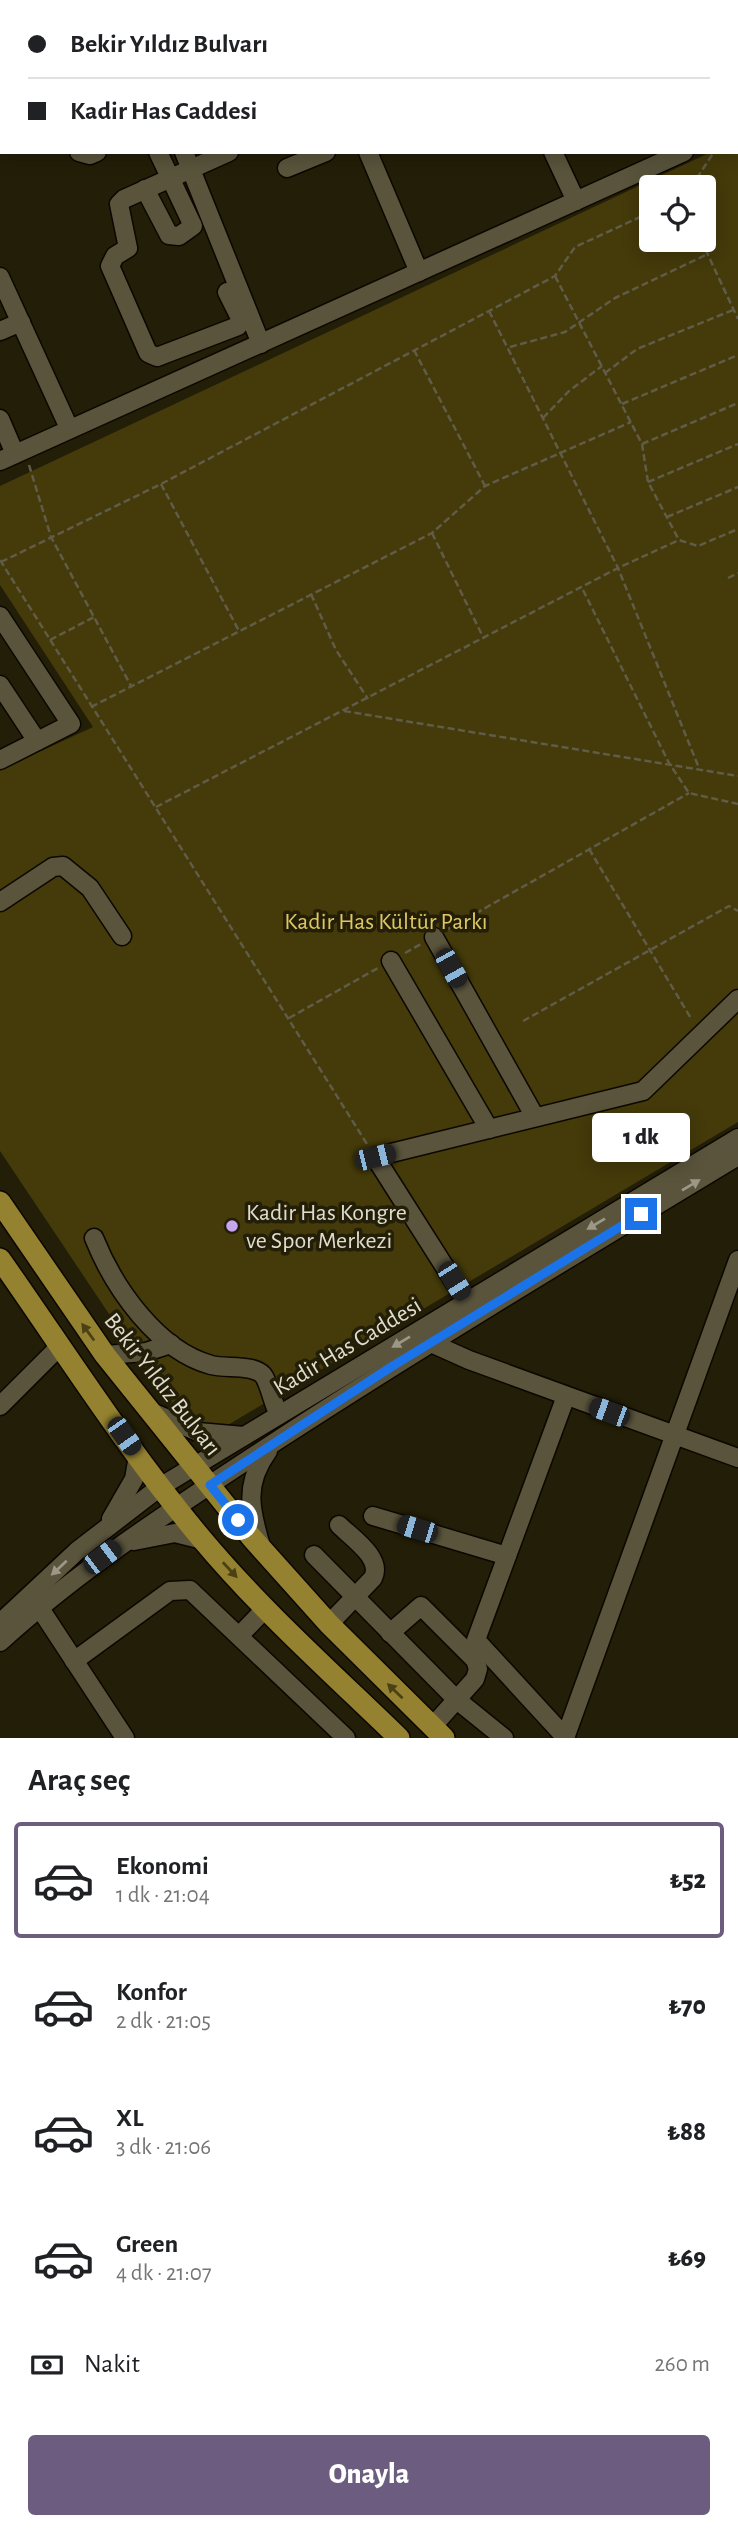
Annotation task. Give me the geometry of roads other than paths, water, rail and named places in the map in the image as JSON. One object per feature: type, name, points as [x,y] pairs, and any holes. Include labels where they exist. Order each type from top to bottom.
[{"type":"main road","name":"Bekir Yıldız Bulvarı","points":[[0,1202],[105,1355],[193,1466],[329,1624],[438,1732]]},
{"type":"main road","points":[[0,1259],[160,1487],[203,1540],[266,1608],[398,1738]]},
{"type":"street","points":[[145,189],[169,234],[184,235],[193,226],[159,154]]},
{"type":"street","points":[[219,154],[188,160],[169,178],[119,204],[128,248],[115,256],[110,266],[148,354],[161,357],[238,326],[242,320],[227,292]]},
{"type":"street","points":[[288,168],[321,154]]},
{"type":"street","points":[[369,154],[419,272]]},
{"type":"street","points":[[554,154],[576,201]]},
{"type":"street","points":[[0,419],[13,455],[680,154]]},
{"type":"street","points":[[188,160],[261,344]]},
{"type":"street","points":[[0,277],[68,428]]},
{"type":"street","points":[[0,331],[21,322]]},
{"type":"street","points":[[0,616],[71,724],[0,760]]},
{"type":"street","points":[[0,685],[37,741]]},
{"type":"street","points":[[0,902],[53,867],[63,866],[90,888],[122,936]]},
{"type":"street","points":[[434,937],[535,1117]]},
{"type":"street","points":[[391,961],[489,1129]]},
{"type":"street","points":[[467,1302],[375,1157],[643,1091],[738,999]]},
{"type":"street","name":"Kadir Has Caddesi","points":[[106,1529],[160,1487],[193,1466],[738,1138]]},
{"type":"street","name":"Kadir Has Caddesi","points":[[39,1607],[114,1548],[277,1441],[430,1343],[738,1156]]},
{"type":"street","points":[[94,1238],[121,1289],[171,1344],[207,1364],[259,1371],[266,1379],[279,1415]]},
{"type":"street","points":[[566,1396],[476,1640],[566,1738],[738,1260]]},
{"type":"street","points":[[430,1343],[469,1360],[738,1458]]},
{"type":"street","points":[[105,1355],[146,1352],[171,1344]]},
{"type":"street","points":[[0,1406],[61,1345]]},
{"type":"street","points":[[147,1409],[198,1432],[244,1436]]},
{"type":"street","points":[[262,1549],[251,1511],[250,1487],[259,1462],[277,1441]]},
{"type":"street","points":[[0,1623],[106,1529],[131,1486],[138,1456]]},
{"type":"street","points":[[373,1516],[507,1556]]},
{"type":"street","points":[[329,1624],[373,1578],[376,1564],[339,1525]]},
{"type":"street","points":[[114,1548],[161,1534],[175,1533],[203,1540]]},
{"type":"street","points":[[314,1555],[457,1700],[504,1738]]},
{"type":"street","points":[[74,1661],[177,1588],[196,1592],[346,1738]]},
{"type":"street","points":[[390,1633],[421,1606],[475,1660],[478,1670],[475,1679],[457,1700],[438,1732]]},
{"type":"street","points":[[0,1642],[39,1607],[125,1738]]},
{"type":"street","points":[[240,1635],[266,1608]]},
{"type":"place","name":"Kadir Has Kongre ve Spor Merkezi","points":[[232,1226]]},
{"type":"park label","name":"Kadir Has Kültür Parkı","points":[[386,921]]}]
